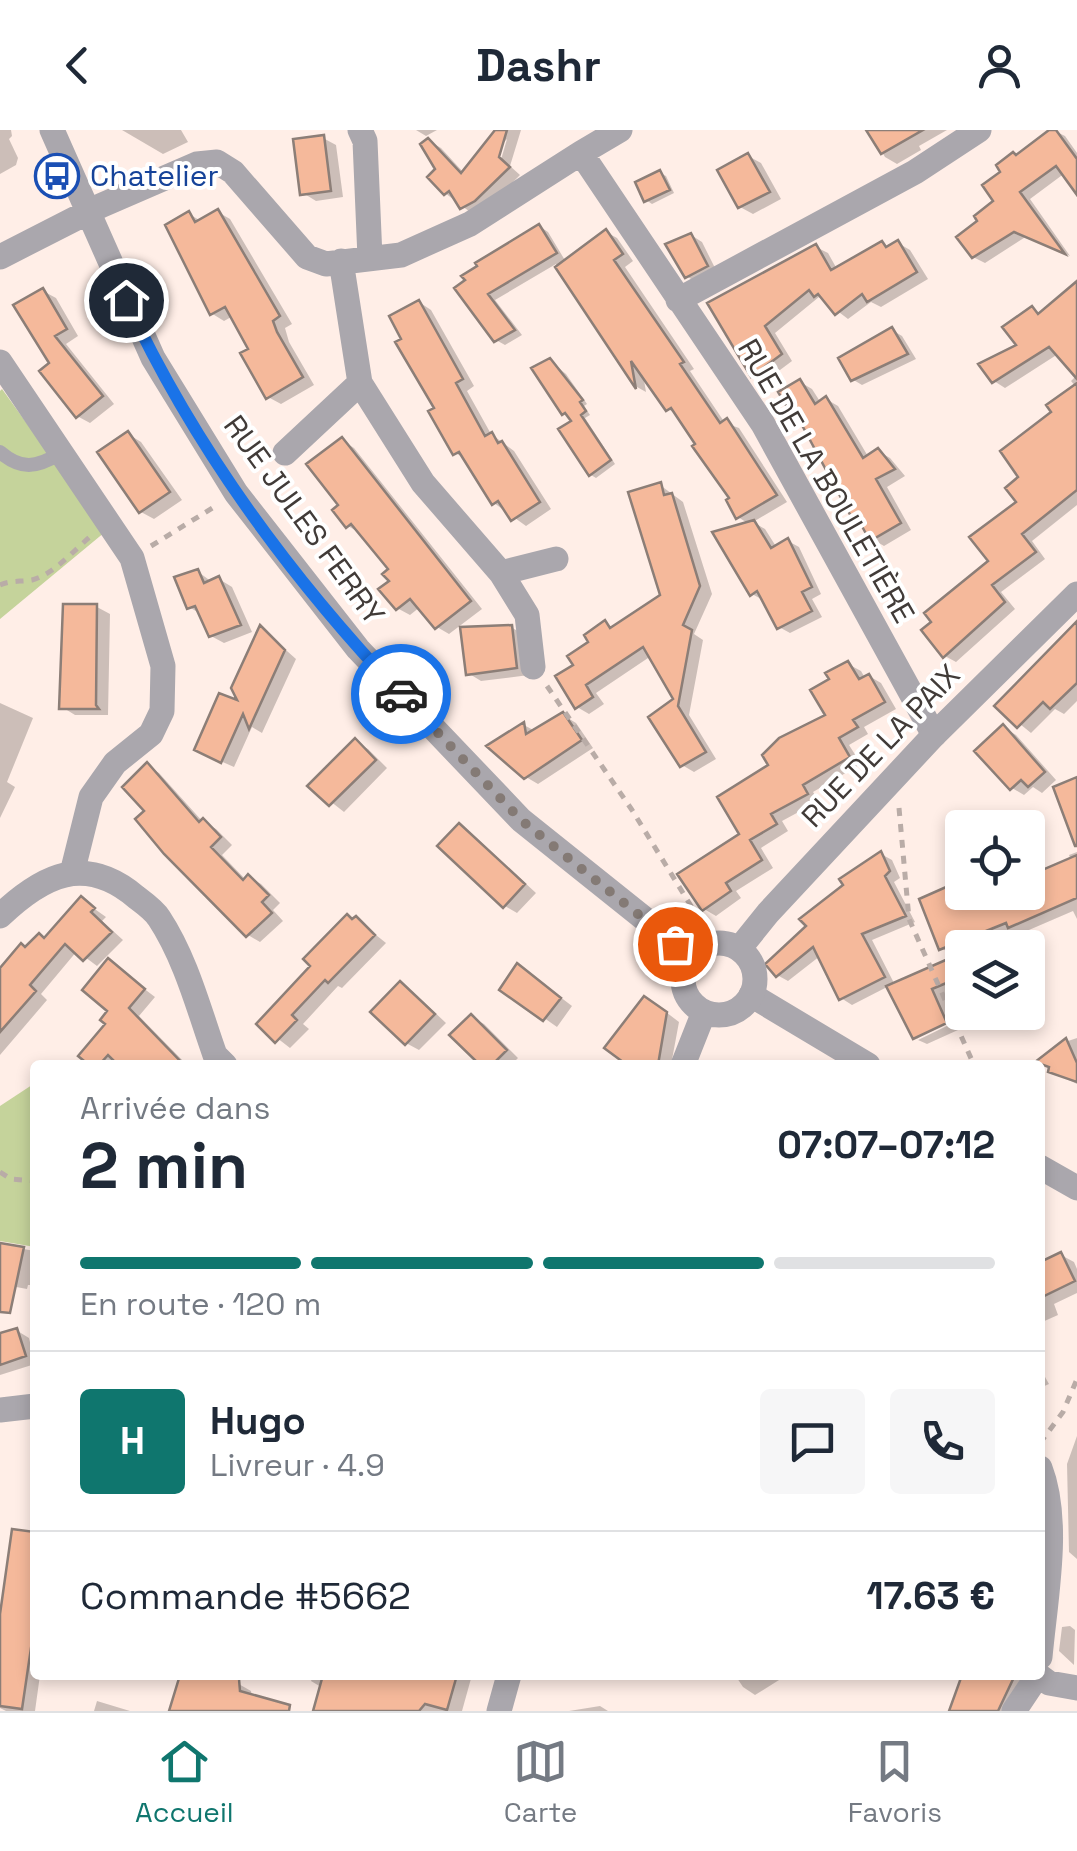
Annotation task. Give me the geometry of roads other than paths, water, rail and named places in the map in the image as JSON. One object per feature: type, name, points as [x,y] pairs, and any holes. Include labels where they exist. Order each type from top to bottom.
[{"type":"street","name":"RUE JULES FERRY","points":[[52,130],[153,358],[236,493],[358,649],[521,820],[702,950]]},
{"type":"street","points":[[360,130],[365,141],[370,258]]},
{"type":"street","points":[[0,257],[87,212],[197,164],[217,162],[233,172],[307,256],[326,264],[400,256],[470,224],[620,130]]},
{"type":"street","points":[[678,300],[915,172],[979,130]]},
{"type":"street","name":"RUE DE LA BOULETIÈRE","points":[[580,154],[763,424],[934,735]]},
{"type":"street","points":[[341,261],[360,383],[423,482],[501,573],[526,615],[534,668]]},
{"type":"street","points":[[0,362],[132,558],[163,666],[162,710],[150,734],[115,763],[92,798],[72,872]]},
{"type":"street","points":[[286,453],[360,383]]},
{"type":"street","points":[[501,573],[556,559]]},
{"type":"street","name":"RUE DE LA PAIX","points":[[739,949],[934,735],[1077,594]]},
{"type":"street","points":[[0,916],[10,888],[72,872],[118,881],[158,914],[220,1060]]},
{"type":"street","points":[[730,944],[739,949],[755,972],[752,996],[732,1012],[704,1012],[690,1000],[684,988],[684,974],[702,950],[730,944]]},
{"type":"street","points":[[752,996],[860,1060]]},
{"type":"street","points":[[685,1060],[704,1012]]},
{"type":"street","points":[[1045,1170],[1077,1188]]},
{"type":"street","points":[[0,1410],[30,1407]]},
{"type":"street","points":[[1045,1480],[1050,1493],[1045,1606]]},
{"type":"street","points":[[499,1711],[507,1680]]},
{"type":"street","points":[[1014,1711],[1035,1680]]},
{"type":"street","points":[[1044,1680],[1077,1688]]},
{"type":"lane","points":[[0,452],[28,468],[60,454]]},
{"type":"place","name":"Chatelier","points":[[57,176]]}]
